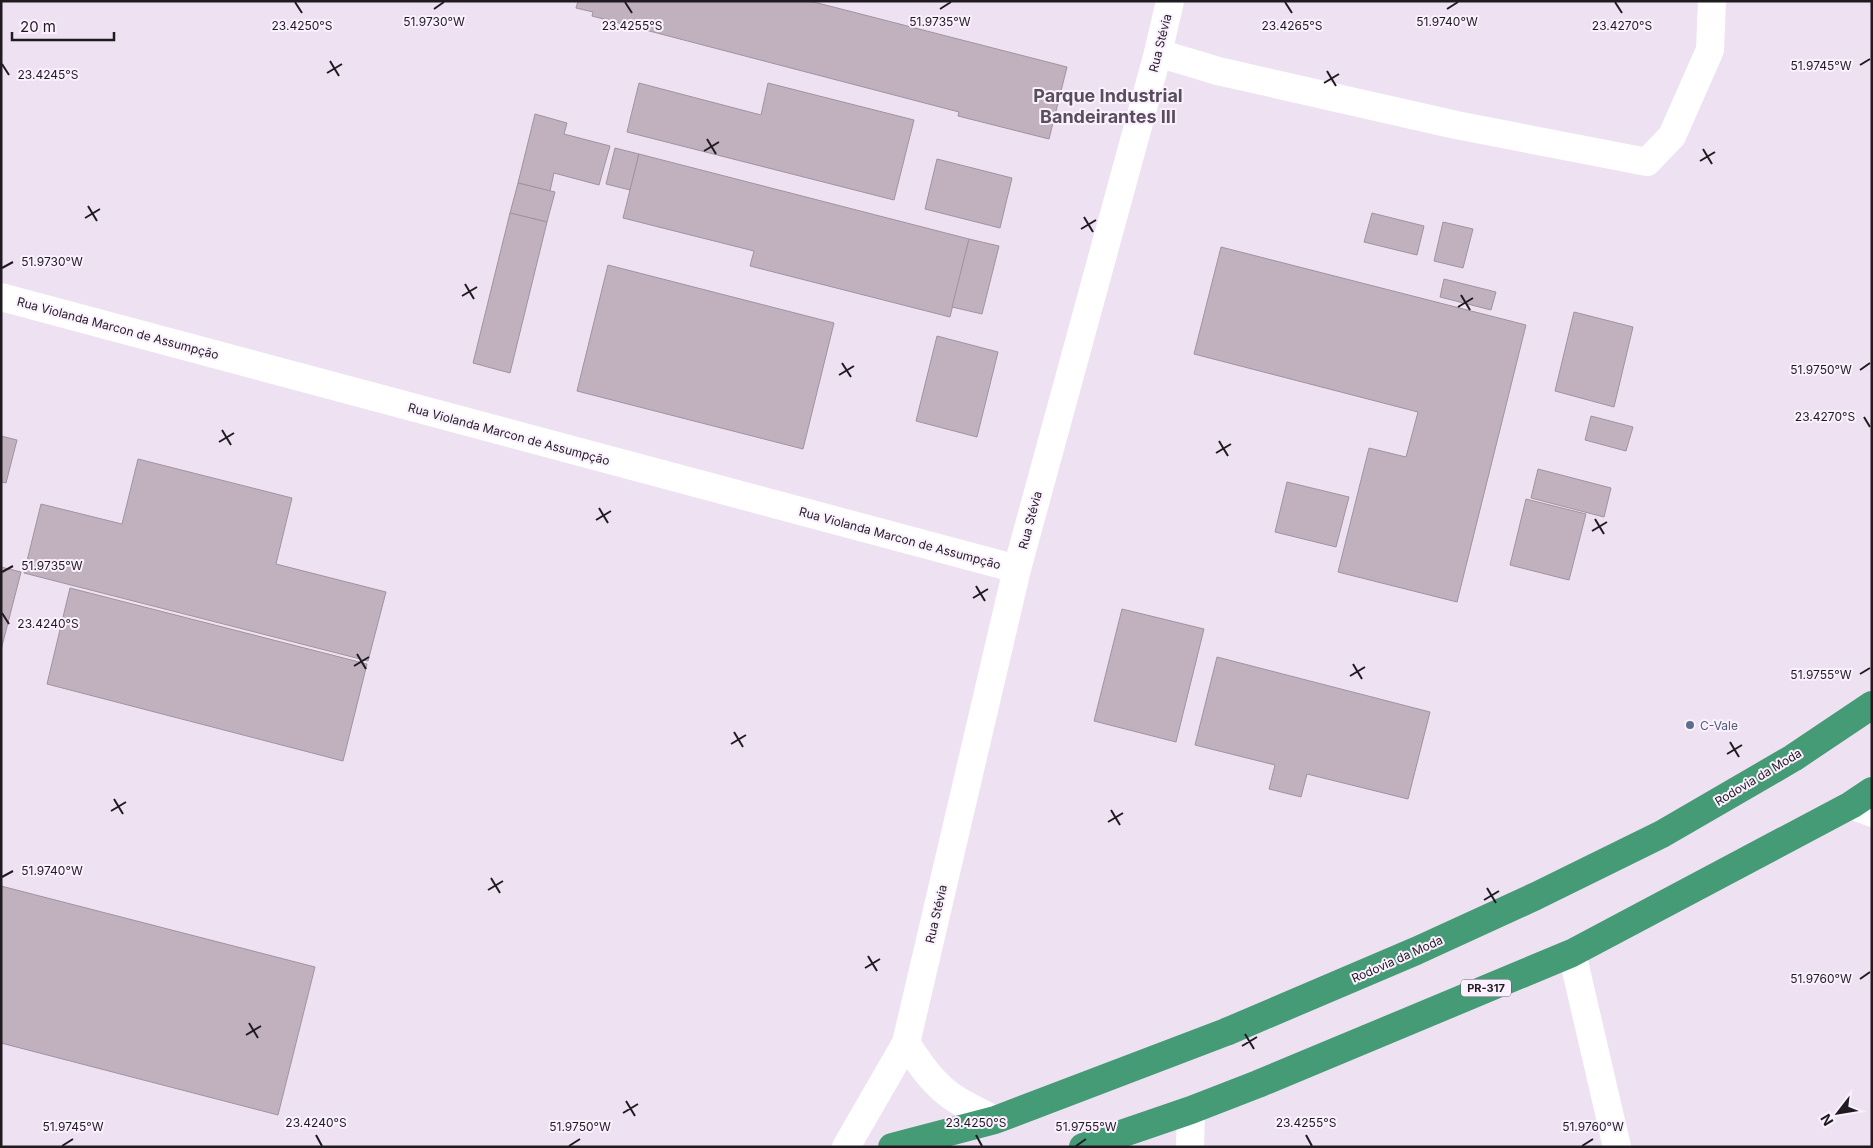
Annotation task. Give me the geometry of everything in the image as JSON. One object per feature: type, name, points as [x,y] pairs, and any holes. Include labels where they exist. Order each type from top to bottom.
[{"type":"highway","name":"Rodovia da Moda","points":[[892,1147],[995,1120],[1226,1032],[1416,951],[1536,896],[1662,834],[1793,758],[1872,705]]},
{"type":"highway","name":"PR-317","points":[[1082,1147],[1190,1110],[1258,1084],[1572,954],[1865,803]]},
{"type":"street","name":"Rua Stévia","points":[[846,1147],[906,1043],[1017,570],[1158,53],[1170,1]]},
{"type":"street","points":[[1158,53],[1218,71],[1437,120],[1647,162],[1672,136],[1710,50],[1712,1]]},
{"type":"street","name":"Rua Violanda Marcon de Assumpção","points":[[1,297],[1017,570]]},
{"type":"street","points":[[1572,954],[1617,1147]]},
{"type":"street","points":[[906,1043],[925,1072],[938,1085],[954,1098],[995,1120]]},
{"type":"street","points":[[1190,1110],[1190,1147]]},
{"type":"building","points":[[578,1],[810,1],[1067,67],[1049,139],[958,116],[959,112],[592,16],[593,12],[576,8]]},
{"type":"building","points":[[639,83],[761,115],[768,83],[914,120],[894,200],[627,132]]},
{"type":"building","points":[[535,114],[567,123],[564,134],[610,146],[599,185],[554,173],[550,191],[518,183]]},
{"type":"building","points":[[615,148],[639,154],[630,190],[606,184]]},
{"type":"building","points":[[639,154],[969,239],[950,317],[750,266],[754,251],[623,218]]},
{"type":"building","points":[[937,159],[1012,178],[1000,228],[925,209]]},
{"type":"building","points":[[518,183],[555,192],[547,222],[510,213]]},
{"type":"building","points":[[510,213],[547,222],[510,373],[473,363]]},
{"type":"building","points":[[1372,213],[1424,226],[1417,255],[1364,242]]},
{"type":"building","points":[[1443,222],[1473,229],[1463,268],[1434,261]]},
{"type":"building","points":[[969,239],[999,246],[982,314],[952,307]]},
{"type":"building","points":[[1221,247],[1526,325],[1457,602],[1338,572],[1369,448],[1406,457],[1418,412],[1194,354]]},
{"type":"building","points":[[608,265],[834,323],[803,449],[577,391]]},
{"type":"building","points":[[1444,279],[1496,292],[1491,310],[1440,297]]},
{"type":"building","points":[[1574,312],[1633,327],[1614,407],[1555,391]]},
{"type":"building","points":[[937,336],[998,352],[977,437],[916,421]]},
{"type":"building","points":[[1591,416],[1633,427],[1626,451],[1585,440]]},
{"type":"building","points":[[1,436],[17,440],[6,483],[1,482]]},
{"type":"building","points":[[138,459],[292,498],[276,564],[386,592],[368,661],[24,573],[41,504],[122,524]]},
{"type":"building","points":[[1538,469],[1611,488],[1604,517],[1531,498]]},
{"type":"building","points":[[1287,482],[1349,497],[1336,547],[1275,532]]},
{"type":"building","points":[[1526,499],[1586,514],[1569,580],[1510,565]]},
{"type":"building","points":[[1,567],[21,572],[1,650]]},
{"type":"building","points":[[70,588],[367,664],[343,761],[47,684]]},
{"type":"building","points":[[1122,609],[1204,629],[1176,742],[1094,721]]},
{"type":"building","points":[[1217,657],[1430,712],[1408,799],[1307,774],[1301,797],[1269,789],[1275,765],[1195,745]]},
{"type":"building","points":[[1,886],[315,967],[278,1115],[1,1043]]},
{"type":"place","name":"C-Vale","points":[[1690,725]]},
{"type":"district","name":"Parque Industrial Bandeirantes III","points":[[1108,105]]}]
